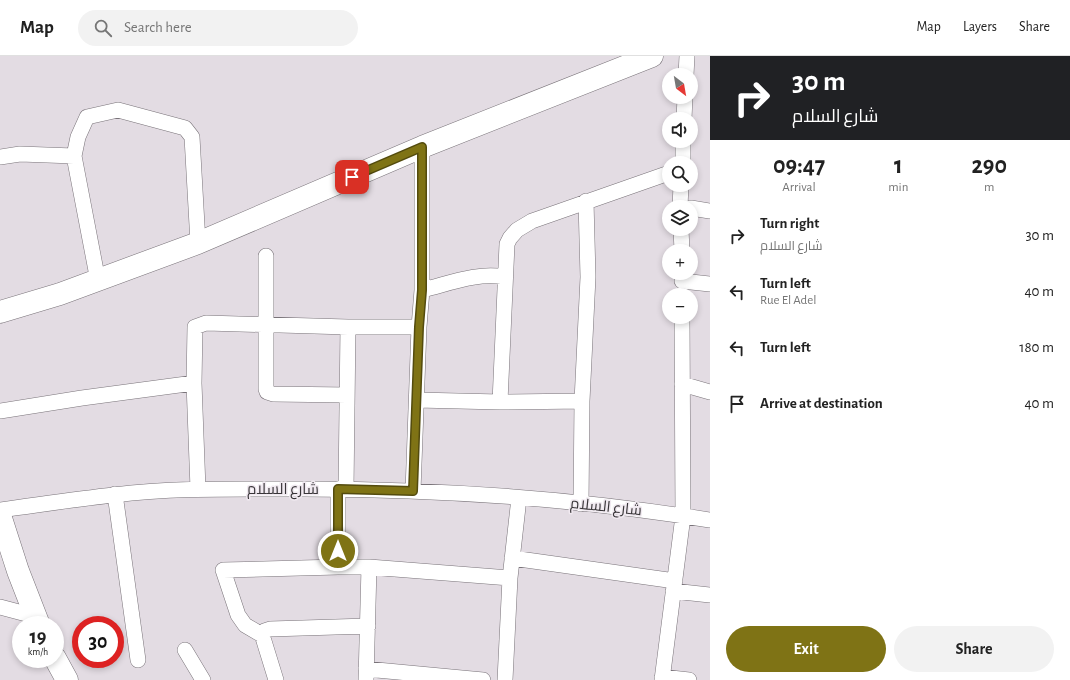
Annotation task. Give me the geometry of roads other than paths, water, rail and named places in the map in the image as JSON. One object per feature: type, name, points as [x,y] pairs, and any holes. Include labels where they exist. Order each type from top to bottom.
[{"type":"main road","points":[[0,312],[98,281],[198,243],[422,147],[652,56]]},
{"type":"main road","points":[[0,325],[60,294]]},
{"type":"main road","points":[[0,515],[18,571],[35,616]]},
{"type":"main road","points":[[61,668],[68,680]]},
{"type":"street","points":[[686,68],[687,56]]},
{"type":"street","points":[[98,281],[74,156],[78,137],[87,117],[118,110],[185,128],[192,137],[198,243]]},
{"type":"street","points":[[413,491],[419,327],[422,290],[422,147]]},
{"type":"street","points":[[0,157],[20,154],[74,156]]},
{"type":"street","points":[[500,402],[506,244],[510,238],[516,230],[532,221],[662,175]]},
{"type":"street","points":[[581,504],[582,402],[588,277],[586,201]]},
{"type":"street","points":[[698,209],[710,211]]},
{"type":"street","points":[[266,256],[265,324],[267,392],[273,394],[347,396]]},
{"type":"street","points":[[422,290],[477,277],[493,275],[504,277]]},
{"type":"street","points":[[682,283],[710,284]]},
{"type":"street","points":[[198,489],[194,383],[195,327],[206,323],[348,327],[419,327]]},
{"type":"street","points":[[682,324],[684,516],[662,679],[689,680]]},
{"type":"street","points":[[338,567],[347,396],[348,327]]},
{"type":"street","points":[[0,411],[194,383]]},
{"type":"street","points":[[682,384],[710,392]]},
{"type":"street","points":[[417,400],[582,402]]},
{"type":"street","name":"شارع السلام","points":[[0,510],[114,494],[198,489],[342,489],[413,491],[519,498],[710,520]]},
{"type":"street","points":[[114,494],[138,660]]},
{"type":"street","points":[[505,680],[510,578],[519,498]]},
{"type":"street","points":[[512,558],[674,586],[710,595]]},
{"type":"street","points":[[276,680],[262,635],[245,625],[238,615],[224,570],[338,567],[510,578]]},
{"type":"street","points":[[369,568],[366,675],[483,680]]},
{"type":"street","points":[[0,607],[24,616]]},
{"type":"street","points":[[262,635],[264,631],[270,629],[368,626]]},
{"type":"street","points":[[185,650],[203,680]]}]
